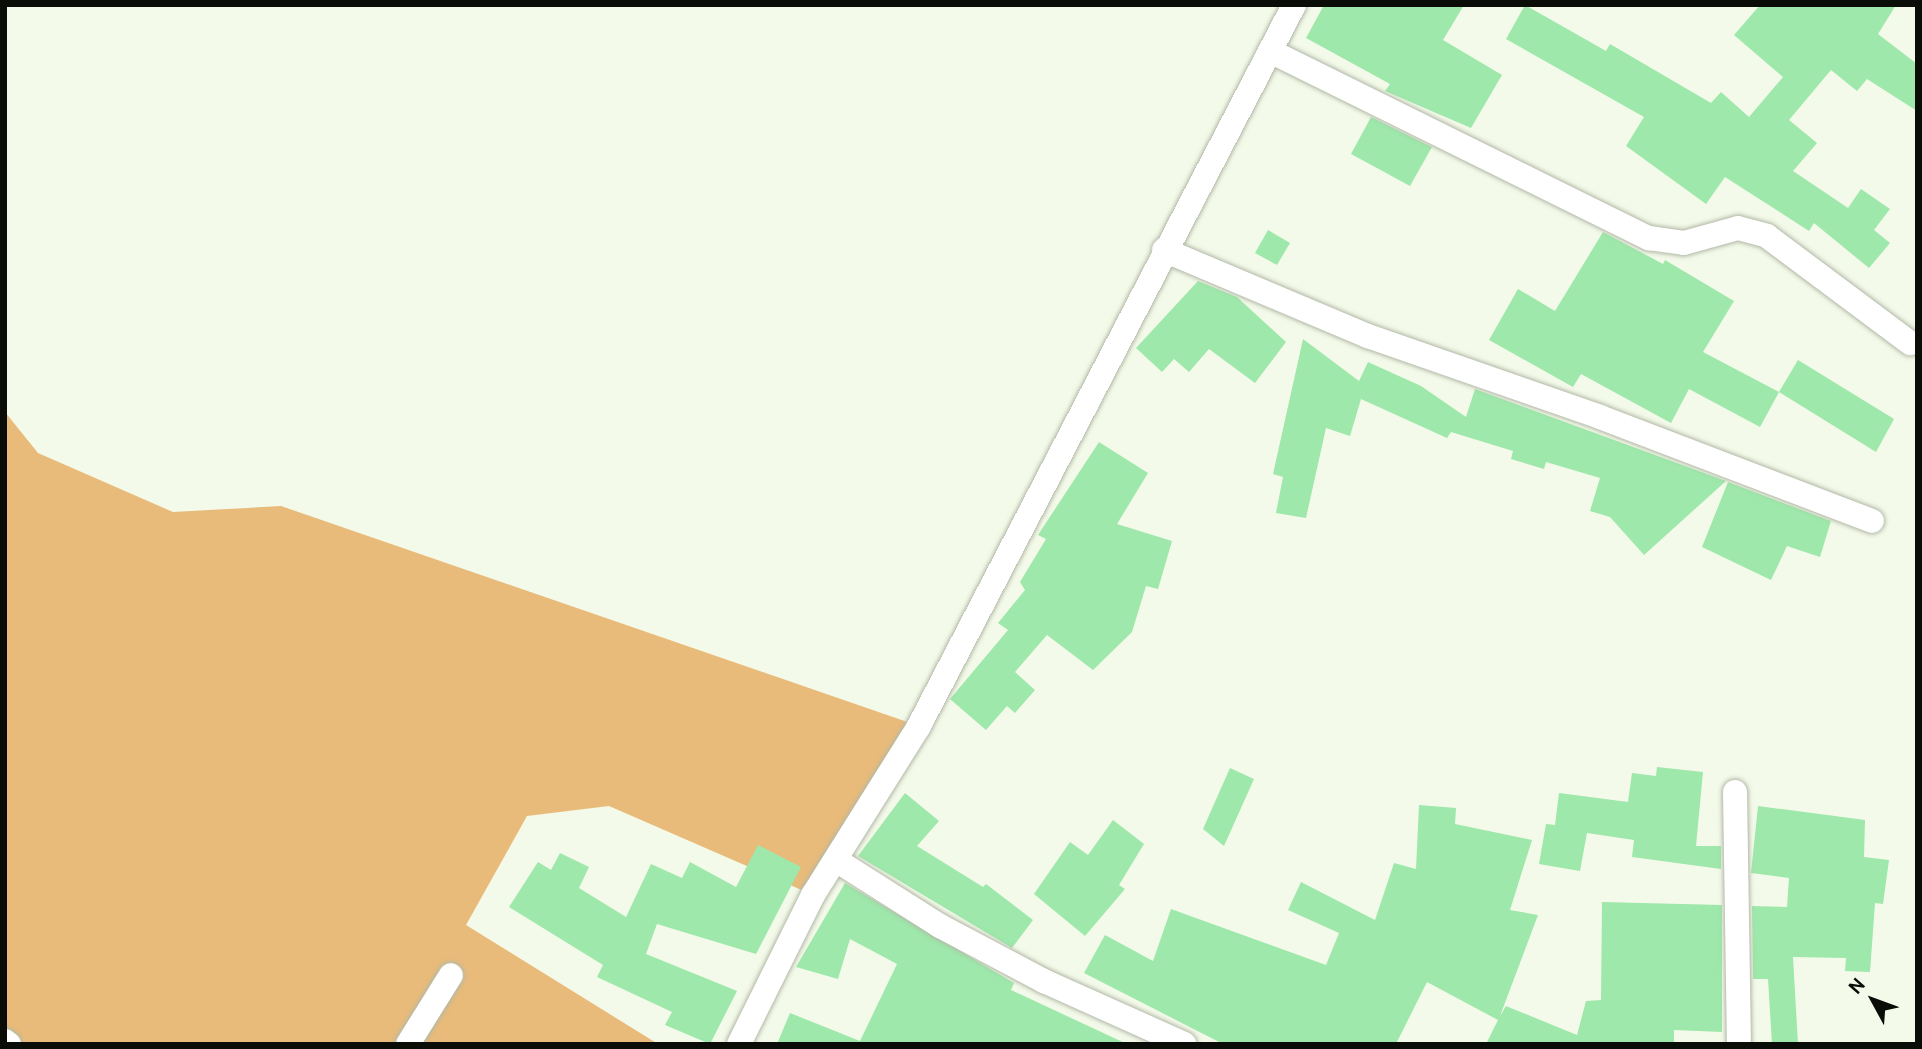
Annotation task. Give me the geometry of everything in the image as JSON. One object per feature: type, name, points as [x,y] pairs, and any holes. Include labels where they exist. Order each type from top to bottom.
[{"type":"street","points":[[739,1044],[813,895],[919,726],[1164,250],[1294,5]]},
{"type":"street","points":[[1270,51],[1649,239],[1684,243],[1738,228],[1767,236],[1910,343]]},
{"type":"street","points":[[1164,250],[1368,336],[1600,417],[1872,522]]},
{"type":"street","points":[[1735,792],[1739,1044]]},
{"type":"street","points":[[836,860],[940,926],[1044,981],[1184,1044]]},
{"type":"street","points":[[408,1044],[451,975]]},
{"type":"shaded area","points":[[5,412],[38,453],[173,512],[281,506],[919,726],[813,895],[609,806],[527,816],[466,925],[658,1044],[5,1044]]},
{"type":"building","points":[[1324,5],[1464,5],[1443,40],[1502,75],[1471,128],[1385,91],[1390,84],[1306,38]]},
{"type":"building","points":[[1525,5],[1606,51],[1610,44],[1711,103],[1721,92],[1749,117],[1783,77],[1734,35],[1760,5],[1896,5],[1878,34],[1917,64],[1917,111],[1867,79],[1857,91],[1831,70],[1789,120],[1817,143],[1793,171],[1848,208],[1861,189],[1890,209],[1874,230],[1890,243],[1869,268],[1814,223],[1809,231],[1725,177],[1706,204],[1626,146],[1644,117],[1506,39]]},
{"type":"building","points":[[1371,117],[1432,147],[1410,186],[1351,154]]},
{"type":"building","points":[[1268,230],[1290,243],[1277,265],[1255,253]]},
{"type":"building","points":[[1603,232],[1663,264],[1665,260],[1734,301],[1703,352],[1779,392],[1760,427],[1689,389],[1671,423],[1581,374],[1573,387],[1489,340],[1518,289],[1555,311]]},
{"type":"building","points":[[1198,281],[1237,297],[1286,342],[1255,383],[1209,349],[1189,372],[1174,359],[1162,372],[1136,348]]},
{"type":"building","points":[[1303,339],[1359,381],[1368,362],[1421,386],[1466,417],[1475,389],[1726,481],[1644,555],[1610,517],[1590,511],[1600,478],[1546,462],[1544,469],[1511,459],[1513,451],[1451,432],[1447,438],[1361,399],[1350,436],[1326,428],[1306,518],[1276,513],[1283,477],[1273,474]]},
{"type":"building","points":[[1798,360],[1894,419],[1876,452],[1779,392]]},
{"type":"building","points":[[1099,442],[1148,473],[1117,524],[1172,541],[1158,589],[1146,586],[1132,632],[1093,670],[1047,635],[1015,672],[1035,690],[1015,713],[1007,706],[986,730],[950,699],[1008,630],[998,623],[1025,590],[1020,582],[1046,539],[1038,535]]},
{"type":"building","points":[[1728,482],[1831,521],[1820,557],[1787,546],[1771,580],[1702,547]]},
{"type":"building","points":[[1657,767],[1703,772],[1696,846],[1721,846],[1721,869],[1632,857],[1634,840],[1587,833],[1580,871],[1539,864],[1546,824],[1555,825],[1559,793],[1628,802],[1632,773],[1656,776]]},
{"type":"building","points":[[1230,768],[1254,779],[1224,846],[1203,829]]},
{"type":"building","points":[[905,793],[939,821],[917,846],[983,887],[986,884],[1033,920],[1012,948],[858,856]]},
{"type":"building","points":[[1419,805],[1456,808],[1455,824],[1532,840],[1510,910],[1538,915],[1500,1016],[1506,1006],[1577,1035],[1586,1001],[1601,1000],[1602,902],[1722,905],[1722,1032],[1674,1030],[1674,1044],[1486,1044],[1498,1020],[1427,982],[1396,1044],[1223,1044],[1084,973],[1105,935],[1153,961],[1171,909],[1326,965],[1339,933],[1288,910],[1301,882],[1375,920],[1394,863],[1416,869]]},
{"type":"building","points":[[1758,806],[1865,820],[1864,857],[1889,860],[1883,904],[1875,903],[1870,972],[1845,971],[1846,958],[1793,957],[1798,1044],[1772,1044],[1768,979],[1753,979],[1752,906],[1787,907],[1789,878],[1751,873]]},
{"type":"building","points":[[1113,820],[1144,844],[1119,885],[1125,889],[1085,936],[1034,894],[1070,842],[1088,855]]},
{"type":"building","points":[[758,845],[801,867],[756,954],[657,924],[646,954],[737,991],[710,1044],[665,1025],[672,1012],[597,977],[603,965],[509,907],[538,862],[551,870],[560,853],[589,867],[579,888],[626,917],[651,864],[682,878],[690,862],[736,887]]},
{"type":"building","points":[[845,883],[1014,983],[1011,990],[1127,1044],[777,1044],[790,1013],[860,1041],[897,964],[850,939],[838,979],[796,967]]}]
